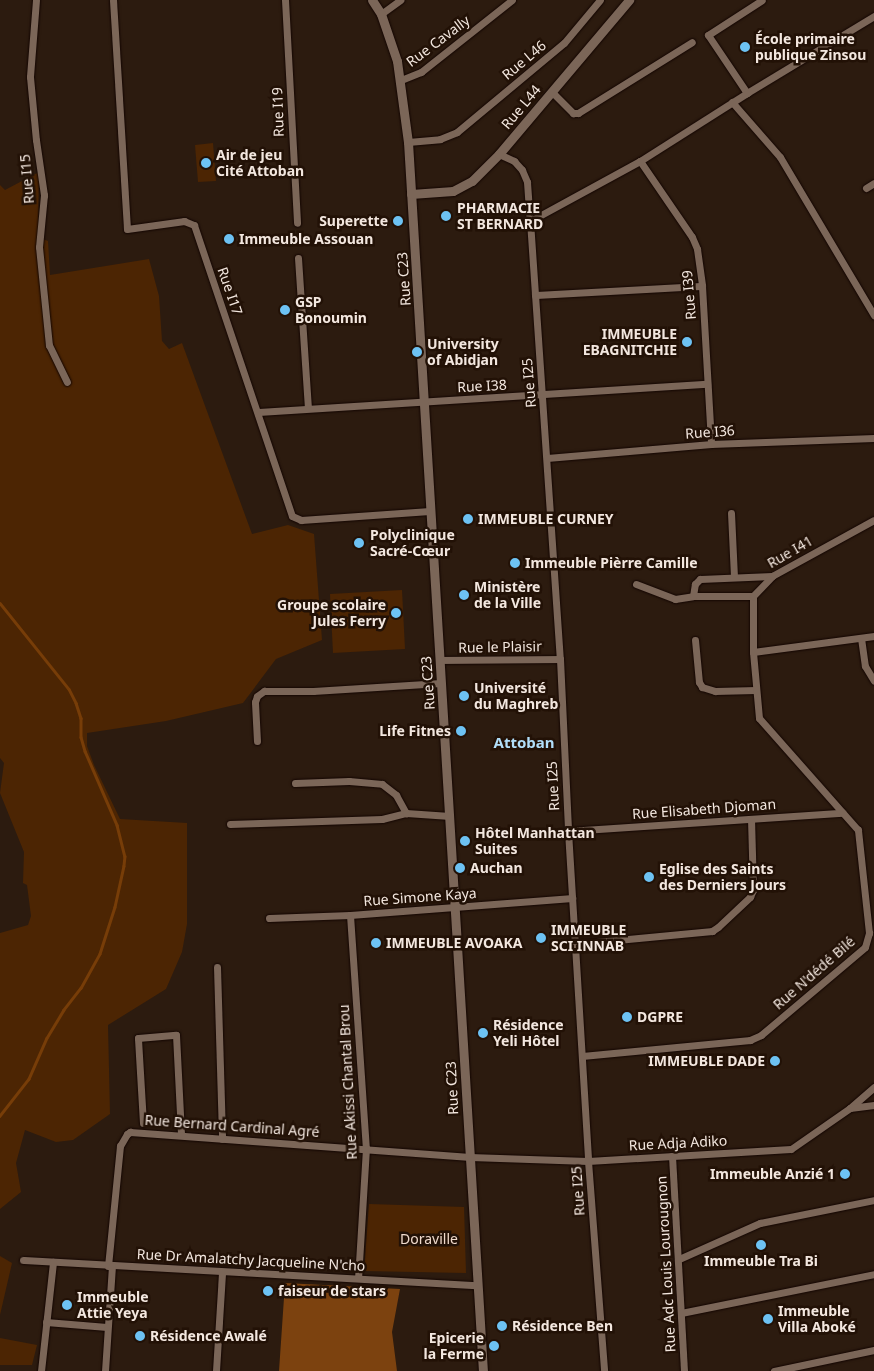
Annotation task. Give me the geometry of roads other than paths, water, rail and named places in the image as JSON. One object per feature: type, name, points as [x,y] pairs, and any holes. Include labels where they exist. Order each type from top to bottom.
[{"type":"street","name":"Rue I15","points":[[36,0],[30,76],[36,140],[44,195],[39,247],[48,345],[67,382]]},
{"type":"street","name":"Rue I17","points":[[113,0],[127,229],[184,221],[193,223],[291,512],[295,519],[430,511]]},
{"type":"street","name":"Rue I19","points":[[285,0],[297,223]]},
{"type":"street","name":"Rue C23","points":[[372,0],[381,14],[401,80],[408,142],[482,1371]]},
{"type":"street","points":[[381,14],[400,0]]},
{"type":"street","name":"Rue Cavally","points":[[401,80],[411,78],[420,72],[512,0]]},
{"type":"street","name":"Rue L46","points":[[408,142],[440,139],[457,132],[564,43],[600,0]]},
{"type":"street","name":"Rue L44","points":[[411,194],[453,191],[472,181],[499,154],[629,0]]},
{"type":"street","points":[[746,93],[708,35],[762,0]]},
{"type":"street","points":[[530,221],[640,162],[746,93],[874,16]]},
{"type":"street","points":[[552,92],[573,113],[578,113],[692,42]]},
{"type":"street","points":[[732,102],[780,157],[874,314]]},
{"type":"street","name":"Rue I25","points":[[499,154],[514,161],[522,170],[527,182],[560,659],[568,831],[588,1161],[604,1371]]},
{"type":"street","name":"Rue I39","points":[[640,162],[692,237],[697,249],[702,286],[711,444]]},
{"type":"street","points":[[866,188],[874,182]]},
{"type":"street","points":[[298,258],[308,408]]},
{"type":"street","points":[[534,295],[702,286]]},
{"type":"street","name":"Rue I38","points":[[258,412],[707,384]]},
{"type":"street","name":"Rue I36","points":[[547,458],[711,444],[874,438]]},
{"type":"street","points":[[731,513],[734,578]]},
{"type":"street","name":"Rue I41","points":[[753,596],[772,576],[874,520]]},
{"type":"street","points":[[693,596],[695,584],[700,580],[772,576]]},
{"type":"street","points":[[636,584],[675,599],[693,596],[753,596],[753,652],[756,690],[715,691],[702,687],[699,682],[695,640]]},
{"type":"street","points":[[753,652],[874,636]]},
{"type":"street","points":[[861,638],[865,666],[874,681]]},
{"type":"street","name":"Rue le Plaisir","points":[[440,660],[560,659]]},
{"type":"street","points":[[257,741],[255,702],[257,696],[264,691],[313,691],[442,683]]},
{"type":"street","name":"Rue N'dédé Bilé","points":[[582,1056],[750,1040],[761,1035],[865,947],[869,933],[858,830],[759,718],[756,690]]},
{"type":"street","points":[[295,783],[350,781],[382,784],[396,795],[406,813]]},
{"type":"street","name":"Rue Elisabeth Djoman","points":[[568,831],[842,812]]},
{"type":"street","points":[[230,824],[382,819],[406,813],[450,816]]},
{"type":"street","points":[[575,944],[712,931],[718,927],[750,897],[753,890],[751,819]]},
{"type":"street","name":"Rue Simone Kaya","points":[[269,918],[350,915],[572,898]]},
{"type":"street","name":"Rue Akissi Chantal Brou","points":[[350,915],[366,1148],[358,1278]]},
{"type":"street","points":[[217,966],[222,1139]]},
{"type":"street","points":[[143,1123],[138,1038],[176,1035],[181,1135]]},
{"type":"street","points":[[850,1108],[874,1087]]},
{"type":"street","name":"Rue Adja Adiko","points":[[470,1157],[588,1161],[791,1149],[850,1108],[874,1105]]},
{"type":"street","name":"Rue Bernard Cardinal Agré","points":[[104,1371],[120,1146],[130,1132],[470,1157]]},
{"type":"street","name":"Rue Adc Louis Lourougnon","points":[[672,1156],[684,1371]]},
{"type":"street","points":[[679,1259],[760,1223],[874,1200]]},
{"type":"street","name":"Rue Dr Amalatchy Jacqueline N'cho","points":[[24,1260],[477,1285]]},
{"type":"street","points":[[41,1371],[53,1262]]},
{"type":"street","points":[[216,1371],[222,1272]]},
{"type":"street","points":[[681,1313],[874,1274]]},
{"type":"street","points":[[46,1322],[108,1327]]},
{"type":"street","points":[[774,1371],[874,1350]]},
{"type":"waterway","points":[[0,603],[69,689],[76,703],[81,718],[81,737],[85,751],[117,825],[125,856],[115,907],[100,954],[81,988],[64,1010],[47,1038],[29,1079],[0,1116]]},
{"type":"place","name":"École primaire publique Zinsou","points":[[745,47]]},
{"type":"place","name":"Air de jeu Cité Attoban","points":[[206,163]]},
{"type":"place","name":"PHARMACIE ST BERNARD","points":[[446,216]]},
{"type":"place","name":"Superette","points":[[398,221]]},
{"type":"place","name":"Immeuble Assouan","points":[[229,239]]},
{"type":"place","name":"GSP Bonoumin","points":[[285,310]]},
{"type":"place","name":"IMMEUBLE EBAGNITCHIE","points":[[687,342]]},
{"type":"place","name":"University of Abidjan","points":[[417,352]]},
{"type":"place","name":"IMMEUBLE CURNEY","points":[[468,519]]},
{"type":"place","name":"Polyclinique Sacré-Cœur","points":[[359,543]]},
{"type":"place","name":"Immeuble Pièrre Camille","points":[[515,563]]},
{"type":"place","name":"Ministère de la Ville","points":[[464,595]]},
{"type":"place","name":"Groupe scolaire Jules Ferry","points":[[396,613]]},
{"type":"place","name":"Université du Maghreb","points":[[464,696]]},
{"type":"place","name":"Life Fitnes","points":[[461,731]]},
{"type":"place","name":"Hôtel Manhattan Suites","points":[[465,841]]},
{"type":"place","name":"Auchan","points":[[460,868]]},
{"type":"place","name":"Eglise des Saints des Derniers Jours","points":[[649,877]]},
{"type":"place","name":"IMMEUBLE SCI INNAB","points":[[541,938]]},
{"type":"place","name":"IMMEUBLE AVOAKA","points":[[376,943]]},
{"type":"place","name":"DGPRE","points":[[627,1017]]},
{"type":"place","name":"Résidence Yeli Hôtel","points":[[483,1033]]},
{"type":"place","name":"IMMEUBLE DADE","points":[[775,1061]]},
{"type":"place","name":"Immeuble Anzié 1","points":[[845,1174]]},
{"type":"place","name":"Immeuble Tra Bi","points":[[761,1245]]},
{"type":"place","name":"faiseur de stars","points":[[268,1291]]},
{"type":"place","name":"Immeuble Attie Yeya","points":[[67,1305]]},
{"type":"place","name":"Immeuble Villa Aboké","points":[[768,1319]]},
{"type":"place","name":"Résidence Ben","points":[[502,1326]]},
{"type":"place","name":"Résidence Awalé","points":[[140,1336]]},
{"type":"place","name":"Epicerie la Ferme","points":[[494,1346]]},
{"type":"district","name":"Attoban","points":[[524,743]]},
{"type":"park label","name":"Doraville","points":[[429,1239]]}]
